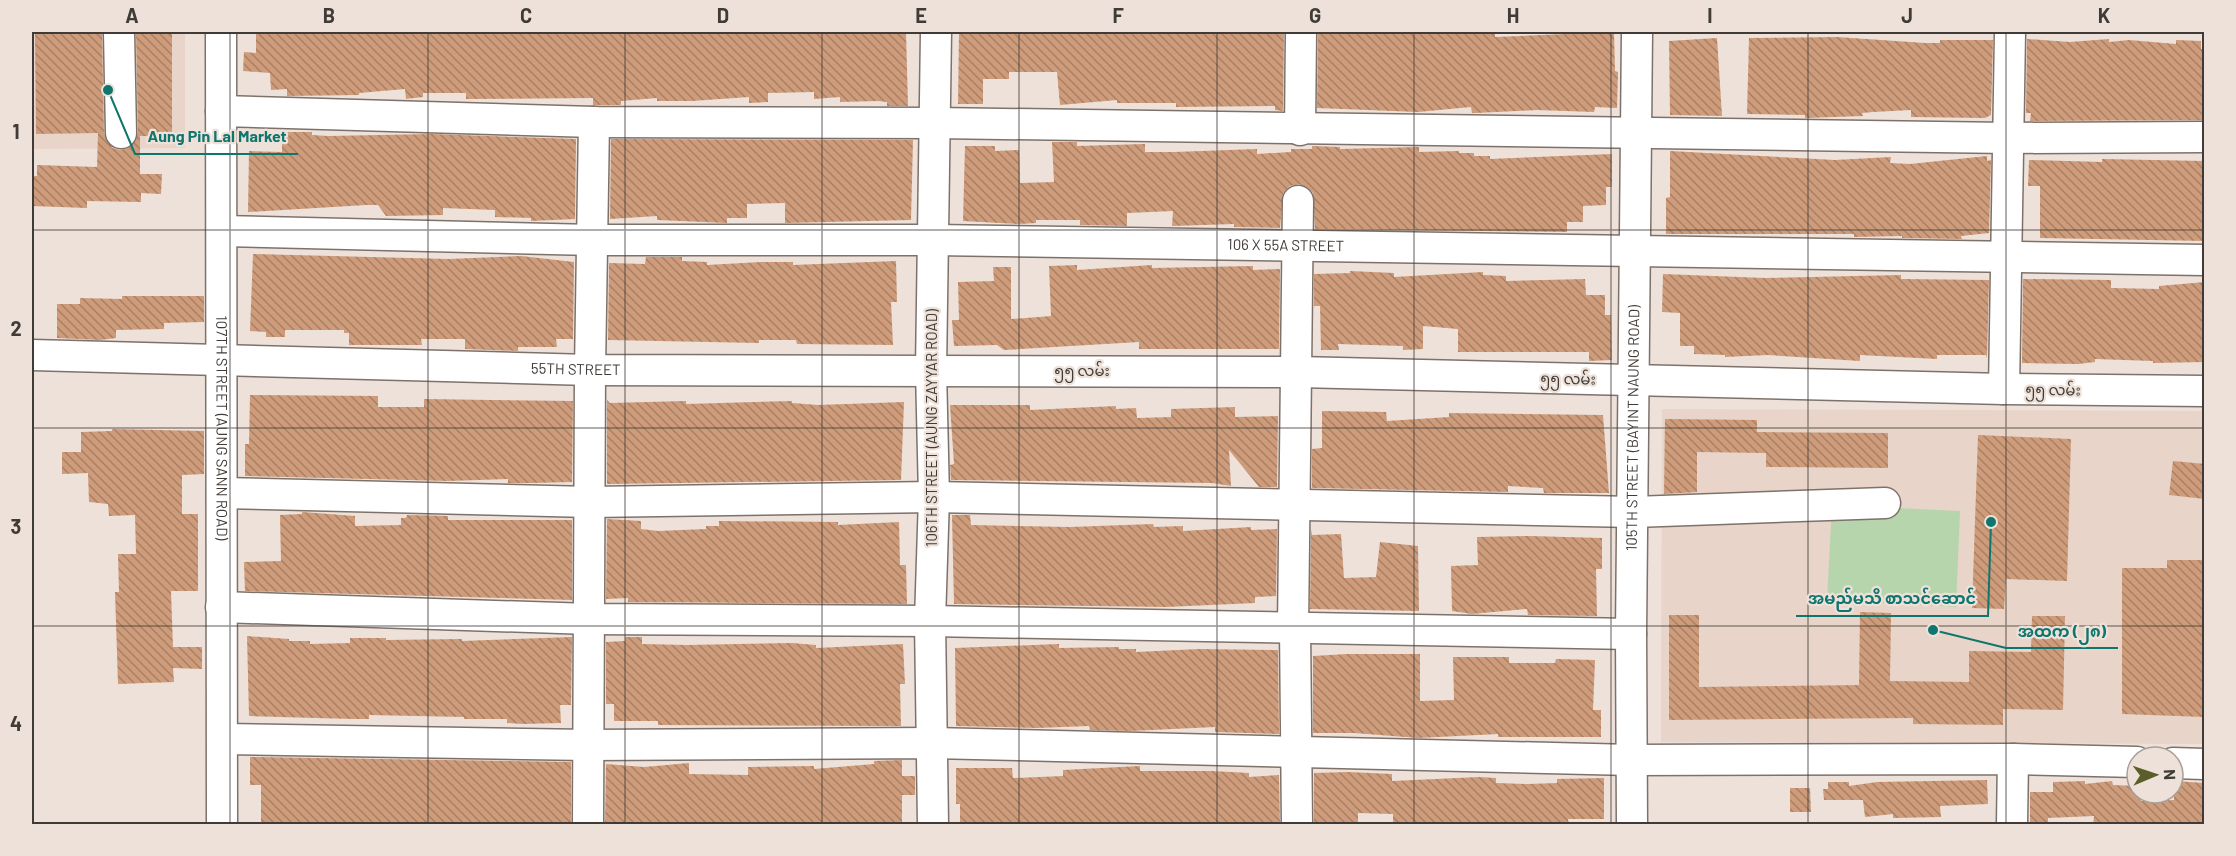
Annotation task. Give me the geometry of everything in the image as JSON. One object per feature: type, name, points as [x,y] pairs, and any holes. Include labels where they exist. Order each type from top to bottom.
[{"type":"street","points":[[119,32],[121,133]]},
{"type":"street","name":"107TH STREET (AUNG SANN ROAD)","points":[[221,32],[223,493],[221,608],[224,740],[222,825]]},
{"type":"street","name":"106TH STREET (AUNG ZAYYAR ROAD)","points":[[933,825],[930,621],[934,497],[931,370],[936,32]]},
{"type":"street","points":[[1300,130],[1301,32]]},
{"type":"street","name":"105TH STREET (BAYINT NAUNG ROAD)","points":[[1632,825],[1631,634],[1637,32]]},
{"type":"street","points":[[2004,389],[2010,32]]},
{"type":"street","points":[[221,111],[594,122],[936,123],[1300,130],[2008,138],[2205,137]]},
{"type":"street","points":[[588,825],[590,370],[594,122]]},
{"type":"street","points":[[1297,825],[1293,505],[1298,372],[1298,201]]},
{"type":"street","name":"106 X 55A STREET","points":[[222,231],[593,240],[934,240],[1299,248],[2007,255],[2205,260]]},
{"type":"street","name":"55TH STREET","points":[[32,355],[222,362],[590,370],[931,370]]},
{"type":"street","name":"၅၅ လမ်း","points":[[931,370],[1298,372],[2205,392]]},
{"type":"street","points":[[223,493],[590,502],[934,497],[1634,513],[1885,503]]},
{"type":"street","points":[[221,608],[590,619],[930,621],[1631,634]]},
{"type":"street","points":[[224,740],[588,745],[932,743],[1632,760],[2013,759],[2125,762]]},
{"type":"street","points":[[2012,825],[2013,759]]},
{"type":"street","points":[[2185,763],[2205,764]]},
{"type":"shaded area","points":[[32,32],[185,32],[185,148],[32,149]]},
{"type":"shaded area","points":[[1662,409],[2204,411],[2204,744],[1661,742]]},
{"type":"green space","points":[[1832,505],[1960,511],[1956,607],[1827,600]]},
{"type":"building","points":[[35,32],[102,32],[104,134],[112,148],[121,150],[130,147],[138,133],[136,32],[172,32],[172,136],[140,136],[140,174],[162,174],[161,194],[141,193],[141,202],[87,201],[87,208],[32,206],[32,176],[37,176],[37,165],[97,167],[98,133],[36,134]]},
{"type":"building","points":[[256,32],[906,32],[908,106],[887,106],[887,102],[878,101],[840,102],[840,97],[814,99],[814,92],[768,93],[768,102],[749,103],[749,97],[692,101],[657,101],[657,98],[621,101],[621,105],[593,105],[593,98],[466,99],[466,93],[423,93],[423,97],[406,99],[405,89],[359,93],[359,95],[287,96],[287,89],[271,90],[270,73],[243,71],[244,52],[256,53]]},
{"type":"building","points":[[959,32],[1284,32],[1283,111],[1275,110],[1275,106],[1176,107],[1176,103],[1117,103],[1117,100],[1060,105],[1057,72],[1009,72],[1009,79],[983,79],[983,104],[958,104]]},
{"type":"building","points":[[1318,32],[1495,32],[1495,37],[1614,32],[1615,71],[1618,72],[1617,108],[1595,107],[1594,112],[1537,110],[1472,113],[1471,107],[1418,112],[1317,108]]},
{"type":"building","points":[[1837,37],[1925,43],[1940,43],[1940,40],[1993,40],[1991,115],[1985,118],[1911,117],[1911,110],[1862,113],[1863,116],[1805,118],[1805,115],[1747,114],[1749,38]]},
{"type":"building","points":[[1717,38],[1722,116],[1670,115],[1669,41]]},
{"type":"building","points":[[2027,39],[2070,42],[2109,39],[2109,42],[2129,40],[2176,44],[2176,40],[2201,41],[2201,49],[2205,49],[2205,120],[2030,121],[2031,113],[2026,113]]},
{"type":"building","points":[[282,132],[312,132],[312,135],[328,136],[432,134],[576,139],[575,219],[531,221],[531,218],[495,217],[495,210],[443,208],[443,215],[386,216],[378,205],[248,212],[249,151],[282,152]]},
{"type":"building","points":[[611,139],[913,140],[911,220],[785,223],[785,203],[747,204],[747,218],[727,218],[727,223],[657,220],[657,216],[610,219]]},
{"type":"building","points":[[1052,142],[1077,142],[1077,146],[1145,144],[1145,152],[1257,149],[1257,154],[1291,152],[1291,149],[1312,149],[1312,146],[1340,147],[1340,149],[1419,147],[1419,152],[1459,151],[1459,153],[1474,153],[1474,156],[1490,156],[1490,159],[1612,154],[1612,187],[1606,187],[1606,205],[1583,206],[1583,222],[1567,222],[1567,232],[1315,229],[1313,193],[1307,187],[1299,184],[1290,186],[1283,193],[1280,228],[1234,227],[1234,224],[1172,226],[1173,211],[1127,213],[1127,226],[1080,225],[1080,220],[1036,220],[1036,223],[1019,224],[963,221],[965,146],[995,146],[995,151],[1019,150],[1020,183],[1054,182]]},
{"type":"building","points":[[1670,151],[1835,160],[1891,157],[1890,163],[1910,164],[1987,156],[1987,161],[1991,160],[1989,233],[1961,236],[1962,239],[1902,238],[1902,236],[1854,237],[1854,234],[1666,234],[1666,198],[1670,197]]},
{"type":"building","points":[[2102,159],[2205,161],[2205,241],[2040,238],[2040,186],[2028,186],[2029,160],[2102,162]]},
{"type":"building","points":[[253,254],[449,259],[521,256],[574,262],[573,339],[556,339],[557,347],[518,347],[518,351],[465,349],[465,339],[421,339],[422,345],[349,345],[349,333],[344,333],[344,330],[285,330],[285,337],[266,337],[266,332],[250,331]]},
{"type":"building","points":[[646,257],[682,257],[682,261],[707,262],[707,265],[761,262],[793,262],[793,265],[896,261],[897,302],[891,302],[893,345],[797,344],[796,340],[759,340],[759,343],[608,340],[609,263],[645,264]]},
{"type":"building","points":[[1077,265],[1077,270],[1152,265],[1152,268],[1253,266],[1253,270],[1280,269],[1279,349],[1139,349],[1139,342],[1004,350],[997,345],[954,346],[952,320],[959,320],[958,282],[994,281],[993,267],[1011,267],[1011,319],[1051,316],[1049,266]]},
{"type":"building","points":[[1350,271],[1394,273],[1394,277],[1483,272],[1483,275],[1506,276],[1506,281],[1585,279],[1586,295],[1605,295],[1605,315],[1611,315],[1612,360],[1589,361],[1589,352],[1458,352],[1458,329],[1423,326],[1423,349],[1403,350],[1403,346],[1338,344],[1339,350],[1321,350],[1320,306],[1314,306],[1314,274],[1350,273]]},
{"type":"building","points":[[1663,274],[1765,278],[1901,275],[1901,279],[1989,280],[1987,358],[1986,355],[1937,355],[1937,359],[1860,355],[1860,361],[1768,355],[1725,357],[1725,355],[1694,354],[1694,346],[1680,346],[1680,313],[1662,312]]},
{"type":"building","points":[[2023,279],[2111,280],[2111,288],[2159,289],[2159,286],[2205,282],[2205,362],[2153,363],[2153,361],[2095,359],[2095,362],[2078,364],[2022,363]]},
{"type":"building","points":[[122,296],[204,296],[204,322],[164,323],[164,329],[116,330],[116,338],[100,340],[57,338],[57,304],[80,304],[80,298],[122,299]]},
{"type":"building","points":[[250,395],[378,396],[378,407],[424,407],[424,399],[573,401],[572,482],[508,483],[508,479],[448,481],[245,476],[245,444],[249,444]]},
{"type":"building","points":[[607,400],[610,403],[686,401],[686,404],[792,401],[792,403],[818,405],[904,402],[901,480],[607,484]]},
{"type":"building","points":[[950,405],[1030,405],[1030,410],[1116,406],[1116,409],[1136,408],[1137,418],[1171,417],[1171,409],[1235,407],[1235,417],[1278,416],[1277,487],[1259,487],[1229,450],[1231,486],[1212,483],[951,480],[950,465],[954,464]]},
{"type":"building","points":[[1322,411],[1386,412],[1387,421],[1449,417],[1449,413],[1603,415],[1609,493],[1544,493],[1543,488],[1508,486],[1508,492],[1312,488],[1312,449],[1322,448]]},
{"type":"building","points":[[1665,419],[1757,420],[1757,432],[1888,433],[1888,468],[1766,467],[1766,453],[1697,452],[1697,492],[1664,494]]},
{"type":"building","points":[[112,429],[204,431],[204,474],[182,475],[182,514],[198,514],[198,591],[171,591],[173,647],[202,647],[202,669],[173,668],[174,682],[118,684],[115,592],[119,592],[118,554],[136,554],[135,515],[109,516],[108,504],[89,502],[88,473],[62,474],[62,452],[81,452],[81,432],[112,431]]},
{"type":"building","points":[[1978,435],[2071,439],[2067,581],[2006,579],[2004,609],[1972,608]]},
{"type":"building","points":[[2173,461],[2205,464],[2205,499],[2169,495]]},
{"type":"building","points":[[302,512],[355,516],[355,526],[401,525],[401,518],[406,518],[407,515],[448,516],[448,520],[572,520],[572,600],[245,591],[244,562],[281,561],[280,515],[302,514]]},
{"type":"building","points":[[952,515],[970,515],[971,525],[1070,527],[1153,524],[1154,527],[1183,526],[1183,531],[1251,527],[1251,530],[1277,529],[1276,596],[1255,597],[1255,603],[1166,607],[954,604]]},
{"type":"building","points":[[607,519],[641,521],[641,529],[658,531],[706,529],[706,526],[719,526],[719,521],[838,522],[838,525],[899,522],[900,565],[906,565],[907,604],[628,602],[628,598],[606,599]]},
{"type":"building","points":[[1311,529],[1312,535],[1341,534],[1344,578],[1376,577],[1380,542],[1418,546],[1419,611],[1310,609]]},
{"type":"building","points":[[1477,537],[1602,538],[1602,569],[1596,569],[1597,616],[1528,615],[1527,609],[1472,614],[1452,611],[1451,566],[1478,565]]},
{"type":"building","points":[[2167,560],[2205,560],[2205,717],[2122,714],[2122,568],[2167,568]]},
{"type":"building","points":[[1860,612],[1891,613],[1890,681],[1969,682],[1969,651],[2031,652],[2032,616],[2065,616],[2063,710],[2003,709],[2003,725],[1913,724],[1913,718],[1669,720],[1669,615],[1699,615],[1699,687],[1859,685]]},
{"type":"building","points":[[247,636],[310,641],[310,644],[350,643],[350,638],[462,639],[462,641],[572,637],[571,705],[560,705],[561,723],[523,724],[507,723],[507,719],[464,719],[464,717],[369,715],[369,719],[352,719],[249,716]]},
{"type":"building","points":[[625,637],[642,637],[642,644],[792,643],[816,645],[816,648],[903,644],[905,684],[900,684],[901,726],[658,725],[658,721],[614,721],[614,704],[606,704],[606,642],[625,641]]},
{"type":"building","points":[[1059,644],[1059,648],[1119,647],[1119,649],[1136,649],[1136,652],[1199,649],[1278,650],[1279,734],[1215,732],[1215,727],[1130,731],[1090,730],[1089,726],[1037,728],[956,726],[955,648]]},
{"type":"building","points":[[1420,654],[1420,701],[1454,700],[1453,657],[1509,657],[1509,663],[1555,663],[1556,659],[1595,660],[1593,710],[1601,710],[1601,737],[1498,737],[1498,734],[1418,738],[1354,733],[1313,733],[1313,656]]},
{"type":"building","points":[[250,757],[571,762],[571,825],[261,825],[261,785],[250,785]]},
{"type":"building","points":[[902,760],[902,776],[915,776],[915,795],[902,795],[902,825],[605,825],[606,764],[644,767],[689,763],[689,774],[748,775],[748,767],[814,766],[814,769],[874,764],[874,761]]},
{"type":"building","points":[[1140,766],[1140,771],[1249,773],[1249,777],[1279,775],[1280,825],[960,825],[960,804],[956,804],[956,768],[1012,768],[1013,778],[1063,776],[1063,770]]},
{"type":"building","points":[[1314,773],[1392,774],[1392,781],[1479,777],[1496,778],[1496,783],[1528,784],[1557,783],[1557,779],[1604,778],[1604,819],[1568,819],[1569,825],[1393,825],[1393,814],[1358,813],[1358,825],[1314,825]]},
{"type":"building","points":[[1987,780],[1988,804],[1940,806],[1941,817],[1893,818],[1893,814],[1865,817],[1863,800],[1824,800],[1823,789],[1828,789],[1828,782],[1849,782],[1849,786],[1877,782]]},
{"type":"building","points":[[2085,781],[2085,784],[2112,781],[2113,785],[2125,786],[2125,805],[2185,805],[2185,782],[2205,783],[2203,825],[2093,825],[2094,816],[2048,818],[2048,822],[2030,822],[2030,792],[2053,792],[2053,782]]},
{"type":"building","points":[[1790,788],[1810,788],[1811,812],[1790,812]]},
{"type":"place","name":"Aung Pin Lal Market","points":[[108,90]]},
{"type":"place","name":"အမည်မသိ စာသင်ဆောင်","points":[[1991,522]]},
{"type":"place","name":"အထက (၂၈)","points":[[1933,630]]}]
